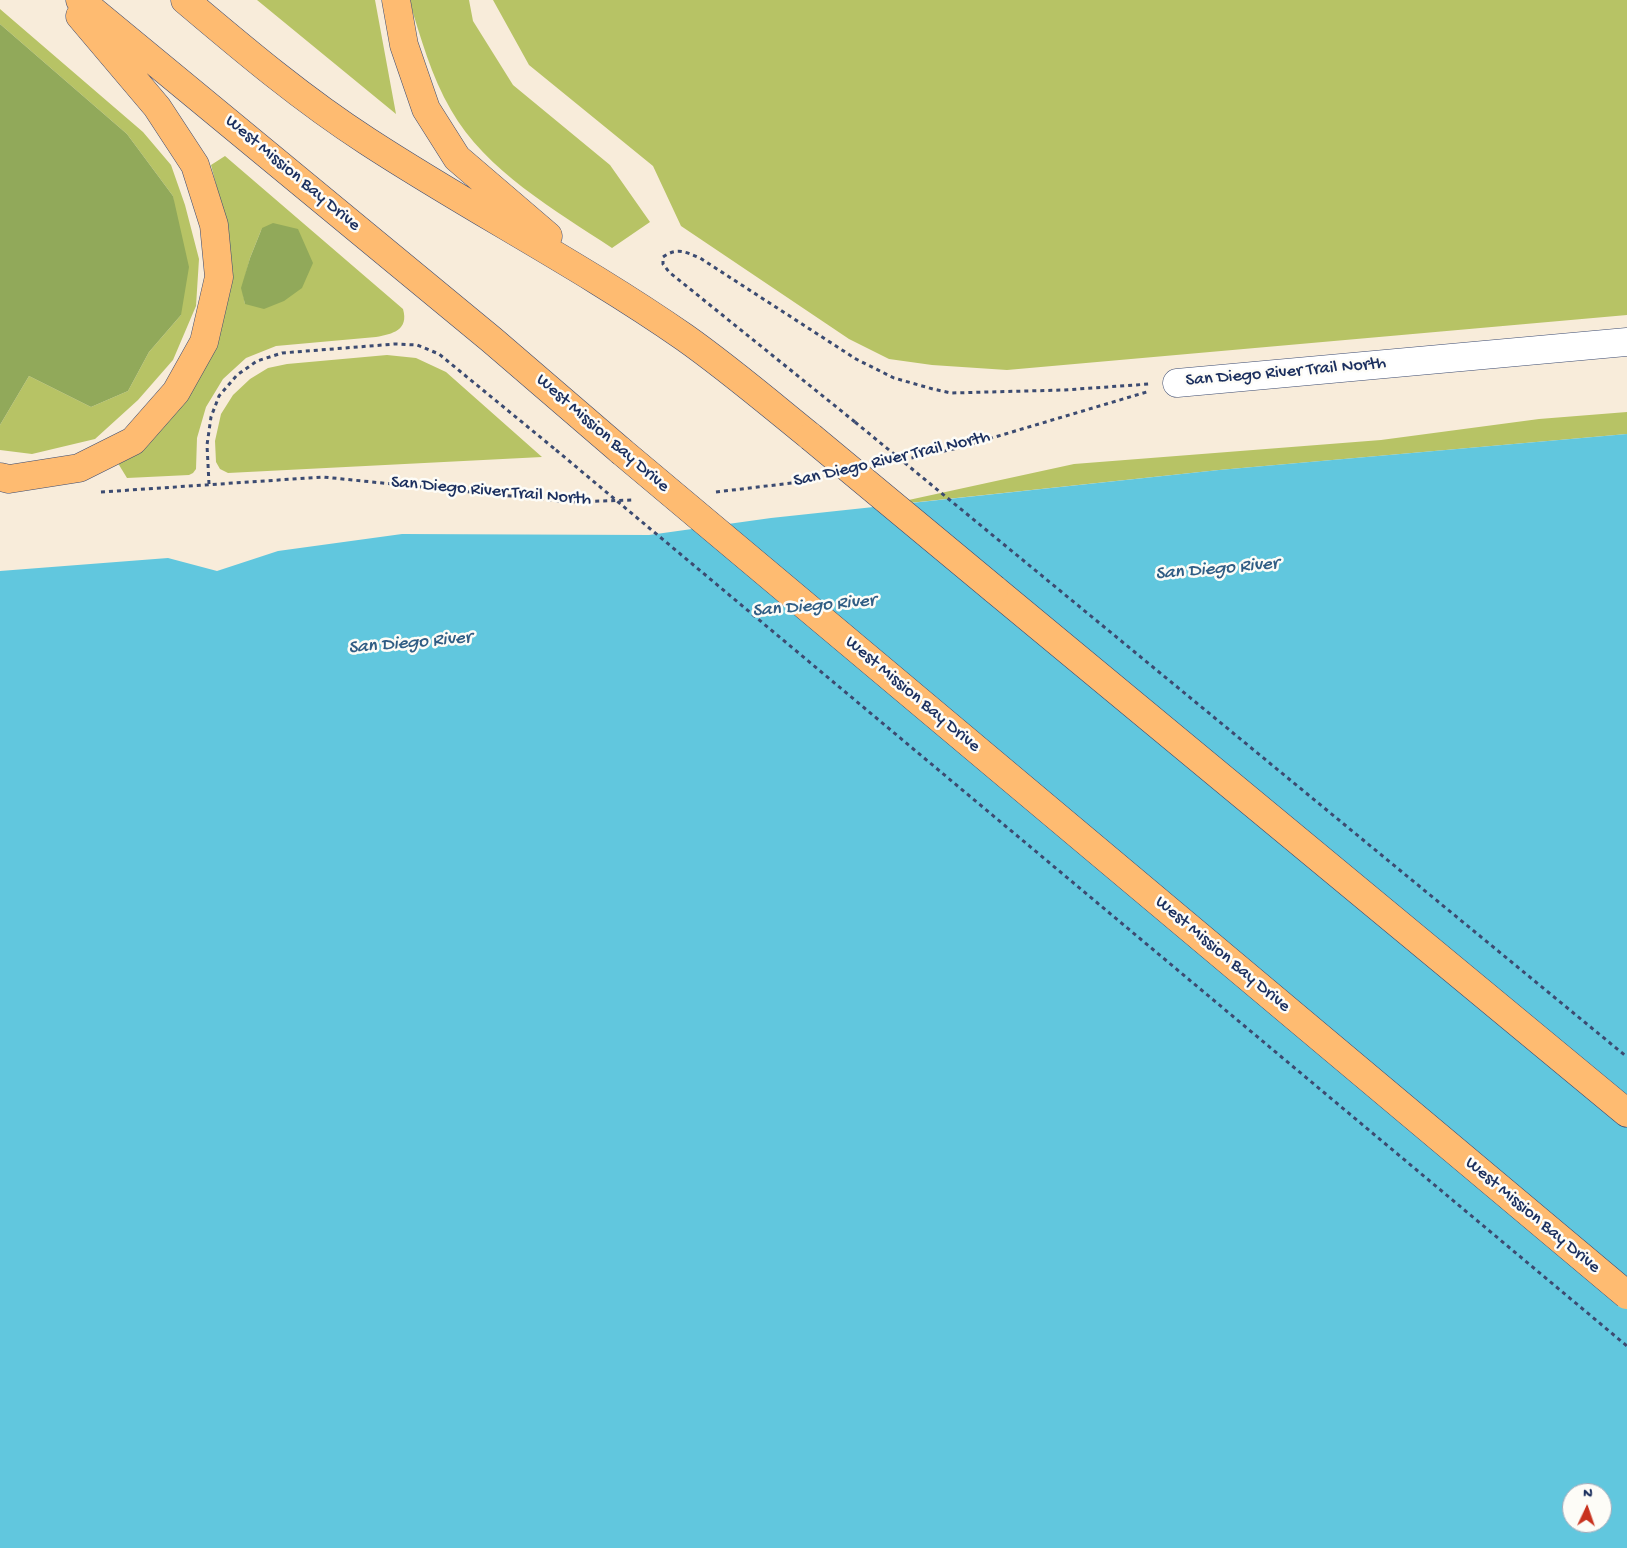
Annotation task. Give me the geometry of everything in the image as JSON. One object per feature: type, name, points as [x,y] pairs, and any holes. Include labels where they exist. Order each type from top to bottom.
[{"type":"main road","points":[[0,477],[9,479],[79,468],[133,442],[176,392],[204,342],[219,277],[214,225],[195,165],[157,107],[66,0]]},
{"type":"main road","name":"West Mission Bay Drive","points":[[80,0],[492,340],[621,451],[1627,1296]]},
{"type":"main road","points":[[185,0],[268,69],[366,141],[614,292],[683,336],[738,376],[1627,1113]]},
{"type":"main road","points":[[396,0],[404,46],[426,109],[457,158],[614,292]]},
{"type":"street","name":"San Diego River Trail North","points":[[1177,383],[1627,342]]},
{"type":"path","points":[[1177,383],[1064,390],[951,393],[933,389],[894,378],[856,359],[700,258],[683,251],[670,252],[663,256],[663,264],[669,272],[856,422],[1627,1057]]},
{"type":"path","points":[[209,484],[207,445],[211,416],[219,396],[237,375],[257,362],[282,353],[395,344],[417,346],[439,354],[1627,1346]]},
{"type":"path","name":"San Diego River Trail North","points":[[884,464],[958,448],[1177,383]]},
{"type":"path","name":"San Diego River Trail North","points":[[100,492],[323,477],[570,502],[639,500]]},
{"type":"path","name":"San Diego River Trail North","points":[[706,494],[820,479]]},
{"type":"green space","points":[[257,0],[375,0],[396,114]]},
{"type":"green space","points":[[409,0],[469,0],[473,21],[513,85],[610,165],[650,222],[612,248],[545,204],[502,170],[466,132],[451,110],[432,70]]},
{"type":"green space","points":[[493,0],[1627,0],[1627,315],[1007,370],[932,365],[889,359],[849,339],[681,226],[653,166],[529,65]]},
{"type":"green space","points":[[0,9],[143,132],[171,165],[185,205],[199,259],[196,306],[173,360],[138,400],[95,439],[32,454],[0,450],[0,425],[29,376],[91,407],[128,391],[149,352],[181,315],[173,196],[127,134],[0,24]]},
{"type":"green space","points":[[0,24],[127,134],[173,196],[189,267],[181,315],[149,352],[128,391],[91,407],[29,376],[0,425]]},
{"type":"green space","points":[[225,156],[403,309],[404,322],[398,330],[382,336],[276,346],[246,358],[223,379],[206,407],[197,438],[196,469],[193,473],[189,475],[127,478],[116,460],[186,395],[225,219],[211,165]],"holes":[[[262,228],[245,304],[242,288],[250,258]]]},
{"type":"green space","points":[[273,223],[298,229],[313,263],[302,288],[284,301],[264,309],[245,304],[241,288],[262,228]]},
{"type":"green space","points":[[387,355],[416,358],[446,372],[542,457],[228,473],[220,469],[216,462],[215,441],[221,414],[233,395],[250,379],[268,368],[287,364]]},
{"type":"green space","points":[[1627,412],[1627,434],[1219,470],[881,506],[1074,464],[1381,440],[1539,419]]},
{"type":"water","name":"San Diego River","points":[[1627,434],[1627,1548],[0,1548],[0,571],[168,558],[217,571],[278,551],[402,534],[649,535],[771,518],[1219,470]]}]
